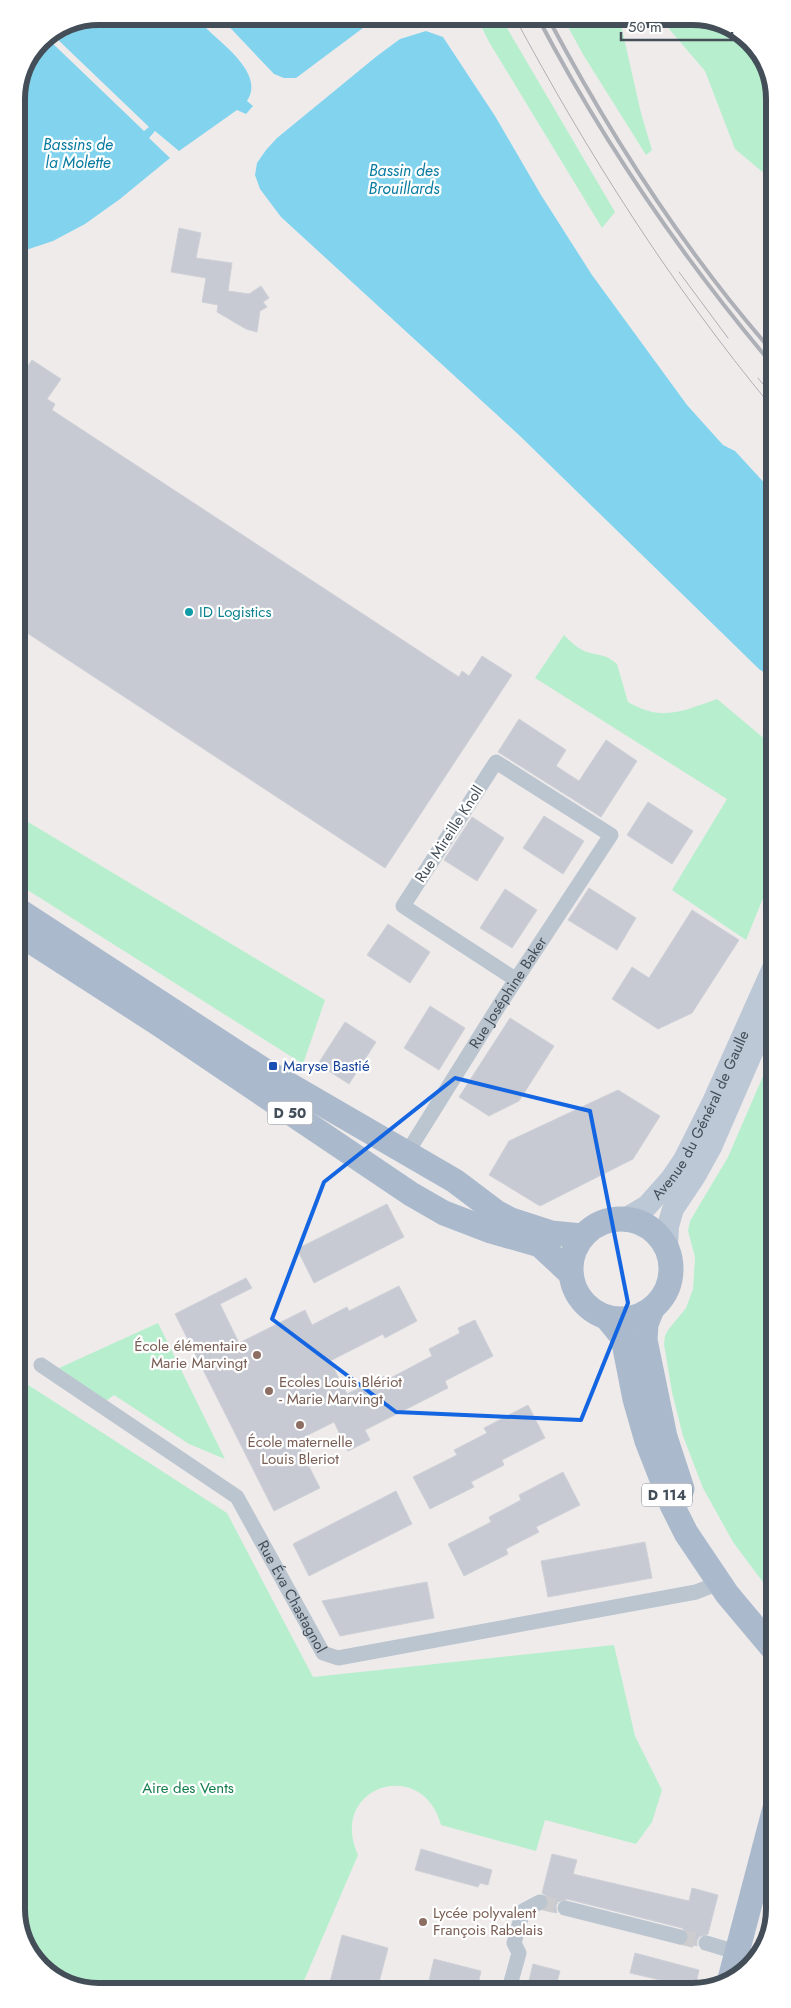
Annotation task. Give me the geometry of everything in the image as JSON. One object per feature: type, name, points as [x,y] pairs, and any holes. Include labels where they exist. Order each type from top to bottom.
[{"type":"main road","name":"D 50","points":[[25,915],[262,1069],[455,1181],[496,1212],[511,1220],[551,1233],[582,1236]]},
{"type":"main road","name":"D 50","points":[[25,938],[158,1024],[411,1194],[444,1213],[491,1231],[540,1245],[570,1274]]},
{"type":"main road","name":"Avenue du Général de Gaulle","points":[[625,1218],[647,1206],[671,1179],[684,1160],[713,1102],[766,982]]},
{"type":"main road","name":"Avenue du Général de Gaulle","points":[[667,1248],[668,1226],[673,1209],[695,1176],[711,1147],[766,1020]]},
{"type":"main road","points":[[625,1218],[642,1223],[656,1233],[667,1248],[671,1261],[668,1287],[662,1299],[652,1309],[631,1319],[607,1318],[586,1306],[573,1286],[570,1274],[571,1260],[582,1236],[597,1224],[625,1218]]},
{"type":"main road","name":"D 114","points":[[652,1309],[646,1324],[645,1340],[665,1437],[676,1473],[689,1504],[715,1550],[739,1585],[766,1618]]},
{"type":"main road","name":"D 114","points":[[607,1318],[621,1335],[624,1343],[635,1399],[647,1441],[672,1505],[686,1533],[719,1583],[766,1640]]},
{"type":"main road","points":[[740,1960],[766,1844]]},
{"type":"main road","points":[[740,1960],[766,1882]]},
{"type":"street","name":"Rue Joséphine Baker","points":[[405,1152],[422,1129],[515,979],[611,835],[496,762]]},
{"type":"street","name":"Rue Mireille Knoll","points":[[496,762],[403,906],[515,979]]},
{"type":"street","name":"Rue Éva Chastagnol","points":[[40,1365],[237,1497],[323,1653],[338,1658],[696,1592],[719,1583]]},
{"type":"street","points":[[511,1983],[519,1953],[514,1943],[523,1911],[540,1902]]},
{"type":"street","points":[[565,1908],[680,1937]]},
{"type":"street","points":[[706,1943],[740,1960]]},
{"type":"highlighted area","points":[[455,1078],[590,1111],[628,1303],[581,1420],[396,1412],[272,1319],[324,1182]]},
{"type":"green space","points":[[480,25],[505,25],[615,212],[602,228]]},
{"type":"green space","points":[[567,25],[621,25],[641,113],[652,150],[646,155],[584,56]]},
{"type":"green space","points":[[666,25],[697,25],[716,29],[737,40],[754,58],[765,85],[766,175],[735,149],[705,71]]},
{"type":"green space","points":[[564,635],[581,649],[606,657],[617,664],[628,702],[651,712],[662,713],[683,710],[717,699],[766,740],[766,891],[746,940],[672,890],[727,799],[535,678]]},
{"type":"green space","points":[[25,820],[325,1000],[303,1064],[25,888]]},
{"type":"green space","points":[[766,1069],[766,1586],[733,1542],[703,1488],[683,1436],[672,1392],[664,1344],[668,1330],[686,1308],[693,1289],[695,1257],[688,1231],[690,1221],[728,1157]]},
{"type":"green space","points":[[158,1323],[225,1459],[189,1444],[114,1395],[106,1401],[59,1368]]},
{"type":"green space","name":"Aire des Vents","points":[[25,1383],[227,1513],[313,1677],[614,1645],[635,1736],[662,1790],[652,1822],[636,1844],[545,1820],[536,1851],[441,1825],[431,1803],[416,1791],[398,1786],[381,1788],[366,1797],[355,1812],[352,1831],[358,1855],[303,1983],[94,1983],[85,1982],[62,1973],[40,1954],[29,1933],[25,1909]]},
{"type":"water","name":"Bassins de la Molette","points":[[210,25],[206,28],[231,51],[246,71],[251,81],[251,91],[247,101],[253,106],[246,114],[237,110],[179,151],[155,131],[149,138],[170,158],[120,199],[85,224],[53,241],[25,250],[25,94],[33,66],[40,54],[50,43],[51,42],[144,131],[149,127],[57,39],[85,26]]},
{"type":"water","points":[[228,25],[367,25],[296,78],[284,78],[274,74]]},
{"type":"water","name":"Bassin des Brouillards","points":[[426,31],[443,37],[495,116],[541,195],[592,275],[687,405],[723,445],[735,451],[766,485],[766,674],[520,436],[281,217],[260,189],[255,175],[257,163],[277,138],[400,39]]},
{"type":"building","points":[[179,228],[201,233],[196,258],[232,263],[228,291],[249,294],[261,286],[269,298],[263,302],[267,307],[260,311],[257,332],[246,329],[217,312],[218,305],[202,302],[206,278],[171,272]]},
{"type":"building","name":"ID Logistics","points":[[32,360],[61,379],[47,399],[55,404],[52,410],[459,677],[462,671],[469,676],[482,656],[512,675],[385,868],[25,632],[25,371]]},
{"type":"building","points":[[519,719],[566,750],[556,766],[579,781],[606,740],[637,761],[601,817],[498,752]]},
{"type":"building","points":[[648,802],[693,831],[672,864],[627,835]]},
{"type":"building","points":[[544,816],[584,841],[563,874],[523,848]]},
{"type":"building","points":[[472,817],[504,838],[477,881],[444,860]]},
{"type":"building","points":[[589,888],[636,918],[617,950],[568,920]]},
{"type":"building","points":[[505,889],[537,910],[512,948],[480,928]]},
{"type":"building","points":[[692,910],[739,940],[692,1013],[658,1029],[612,999],[632,967],[649,978]]},
{"type":"building","points":[[388,924],[430,952],[410,983],[367,955]]},
{"type":"building","points":[[430,1006],[465,1028],[439,1070],[404,1048]]},
{"type":"building","points":[[510,1018],[554,1046],[519,1101],[489,1116],[459,1097]]},
{"type":"building","points":[[345,1022],[376,1042],[349,1084],[318,1064]]},
{"type":"building","points":[[618,1090],[660,1116],[633,1159],[540,1206],[489,1175],[509,1141]]},
{"type":"building","points":[[387,1204],[404,1237],[314,1283],[297,1249]]},
{"type":"building","name":"Ecoles Louis Blériot - Marie Marvingt","points":[[246,1278],[252,1288],[220,1304],[239,1343],[305,1310],[312,1325],[347,1307],[349,1311],[399,1286],[417,1321],[385,1338],[383,1334],[330,1361],[347,1394],[383,1376],[385,1381],[432,1356],[429,1349],[460,1333],[458,1328],[475,1320],[493,1356],[445,1381],[448,1388],[365,1430],[370,1440],[348,1451],[334,1422],[296,1441],[320,1488],[274,1511],[175,1314]]},
{"type":"building","points":[[528,1405],[545,1438],[502,1460],[504,1465],[471,1482],[474,1487],[430,1509],[413,1477],[457,1455],[454,1450],[487,1433],[484,1428]]},
{"type":"building","points":[[563,1472],[580,1505],[536,1527],[539,1532],[506,1549],[508,1554],[464,1576],[448,1544],[491,1522],[489,1517],[521,1500],[519,1495]]},
{"type":"building","points":[[396,1491],[412,1524],[309,1576],[293,1544]]},
{"type":"building","points":[[645,1542],[652,1578],[548,1597],[541,1561]]},
{"type":"building","points":[[427,1582],[434,1618],[340,1636],[322,1601]]},
{"type":"building","points":[[421,1849],[492,1870],[488,1885],[480,1883],[478,1887],[415,1870]]},
{"type":"building","points":[[552,1854],[577,1860],[573,1874],[689,1901],[692,1888],[718,1895],[708,1934],[699,1937],[697,1946],[687,1944],[689,1935],[682,1928],[567,1899],[558,1902],[556,1906],[557,1913],[545,1910],[549,1902],[548,1897],[542,1893]]},
{"type":"building","points":[[342,1935],[388,1948],[379,1983],[330,1983]]},
{"type":"building","points":[[635,1953],[699,1970],[696,1983],[692,1983],[673,1983],[630,1973]]},
{"type":"building","points":[[434,1959],[481,1971],[478,1983],[428,1983]]},
{"type":"building","points":[[533,1964],[560,1971],[557,1983],[528,1983]]},
{"type":"tunnel","points":[[540,1902],[565,1908]]},
{"type":"tunnel","points":[[680,1937],[706,1943]]},
{"type":"tram line","points":[[519,25],[601,168],[665,266],[734,360],[766,400]]},
{"type":"tram line","points":[[679,272],[728,338]]},
{"type":"tram line","points":[[758,378],[766,388]]},
{"type":"railway","points":[[542,25],[588,107],[645,196],[706,281],[766,357]]},
{"type":"railway","points":[[552,25],[596,104],[650,190],[708,272],[766,344]]},
{"type":"place","name":"ID Logistics","points":[[189,612]]},
{"type":"place","name":"Maryse Bastié","points":[[273,1066]]},
{"type":"place","name":"École élémentaire Marie Marvingt","points":[[257,1355]]},
{"type":"place","name":"Ecoles Louis Blériot - Marie Marvingt","points":[[269,1391]]},
{"type":"place","name":"École maternelle Louis Bleriot","points":[[300,1425]]},
{"type":"place","name":"Lycée polyvalent François Rabelais","points":[[423,1922]]}]
